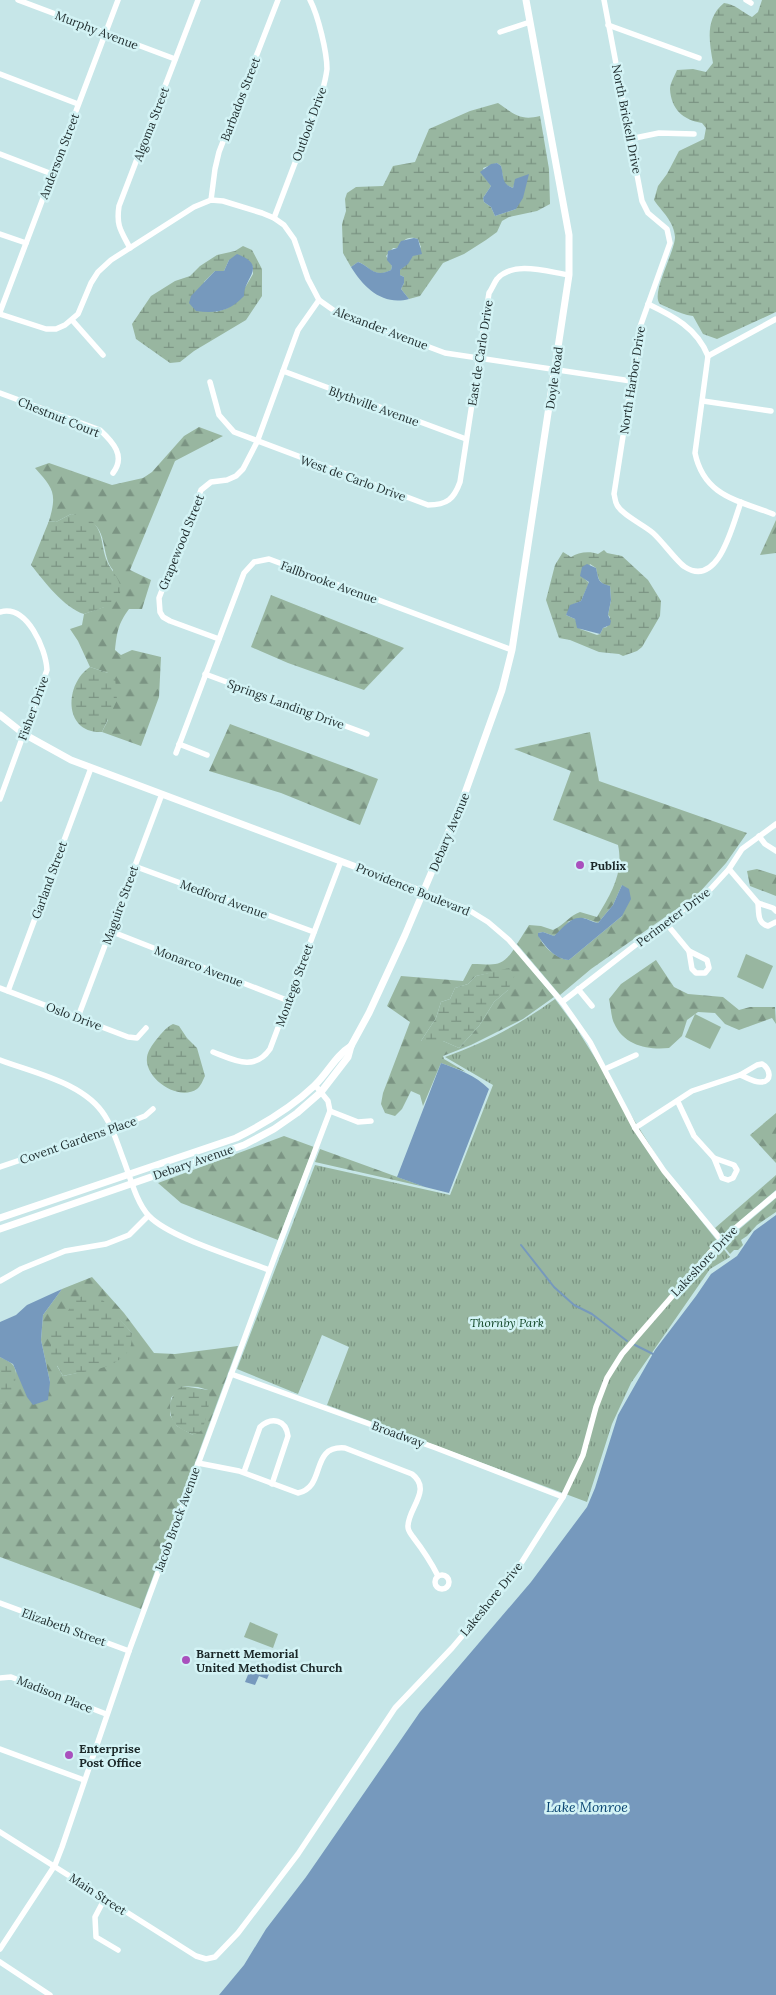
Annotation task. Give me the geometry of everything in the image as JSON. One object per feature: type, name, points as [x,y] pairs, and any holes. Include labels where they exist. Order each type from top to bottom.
[{"type":"main road","name":"Doyle Road","points":[[480,752],[502,690],[512,650],[569,275],[569,235],[526,0]]},
{"type":"main road","name":"Providence Boulevard","points":[[0,715],[24,734],[54,752],[91,768],[423,892]]},
{"type":"main road","name":"Debary Avenue","points":[[0,1229],[244,1144],[274,1129],[321,1092],[348,1057],[351,1046],[369,1013],[423,892],[480,752]]},
{"type":"main road","name":"Debary Avenue","points":[[0,1218],[236,1138],[267,1123],[315,1085],[341,1053],[351,1046]]},
{"type":"street","name":"Murphy Avenue","points":[[18,0],[175,59]]},
{"type":"street","name":"Anderson Street","points":[[0,313],[118,0]]},
{"type":"street","name":"Algoma Street","points":[[130,248],[120,232],[119,206],[198,0]]},
{"type":"street","name":"Barbados Street","points":[[211,200],[214,168],[219,152],[278,0]]},
{"type":"street","name":"Outlook Drive","points":[[274,218],[326,77],[327,66],[319,23],[316,10],[310,0]]},
{"type":"street","name":"North Brickell Drive","points":[[604,0],[642,201],[648,213],[667,229]]},
{"type":"street","points":[[500,32],[530,22]]},
{"type":"street","points":[[608,25],[699,58]]},
{"type":"street","points":[[0,74],[78,104]]},
{"type":"street","points":[[630,139],[659,132],[694,134]]},
{"type":"street","points":[[0,154],[52,174]]},
{"type":"street","name":"Alexander Avenue","points":[[211,200],[235,203],[274,218],[284,225],[294,240],[308,279],[319,300],[336,312],[445,353],[631,381]]},
{"type":"street","points":[[0,313],[46,329],[56,328],[72,320],[80,310],[91,283],[98,272],[110,260],[189,210],[211,200]]},
{"type":"street","name":"North Harbor Drive","points":[[667,229],[670,243],[640,327],[614,494],[617,506],[665,544],[684,566],[694,571],[706,570],[713,566],[721,555],[741,502]]},
{"type":"street","points":[[0,234],[26,243]]},
{"type":"street","name":"East de Carlo Drive","points":[[450,500],[456,494],[460,482],[489,293],[497,279],[508,272],[525,269],[569,275]]},
{"type":"street","name":"Grapewood Street","points":[[219,639],[163,617],[158,607],[159,598],[202,490],[211,482],[236,476],[243,469],[257,442],[298,330],[319,300]]},
{"type":"street","points":[[648,304],[672,315],[685,324],[704,345],[708,356],[695,453],[698,466],[711,486],[720,494],[773,514]]},
{"type":"street","points":[[708,356],[776,319]]},
{"type":"street","points":[[72,320],[103,355]]},
{"type":"street","name":"Blythville Avenue","points":[[283,371],[466,439]]},
{"type":"street","name":"West de Carlo Drive","points":[[210,382],[216,409],[221,419],[234,432],[428,505],[439,505],[450,500]]},
{"type":"street","name":"Chestnut Court","points":[[0,393],[100,430],[110,440],[119,454],[118,467],[113,473]]},
{"type":"street","points":[[703,401],[771,411]]},
{"type":"street","name":"Fallbrooke Avenue","points":[[176,752],[244,573],[254,562],[269,559],[512,650]]},
{"type":"street","name":"Fisher Drive","points":[[0,612],[7,610],[16,611],[24,616],[46,658],[47,670],[0,799]]},
{"type":"street","name":"Springs Landing Drive","points":[[205,674],[367,734]]},
{"type":"street","points":[[179,744],[207,755]]},
{"type":"street","name":"Garland Street","points":[[8,991],[91,768]]},
{"type":"street","name":"Maguire Street","points":[[78,1017],[162,794]]},
{"type":"street","name":"Perimeter Drive","points":[[562,1002],[665,922],[707,893],[729,869],[742,849],[776,824]]},
{"type":"street","points":[[759,836],[776,851]]},
{"type":"street","name":"Montego Street","points":[[213,1052],[237,1061],[250,1063],[258,1061],[270,1049],[341,861]]},
{"type":"street","name":"Medford Avenue","points":[[134,866],[314,932]]},
{"type":"street","points":[[729,869],[758,903],[773,908],[776,911]]},
{"type":"street","name":"Providence Boulevard","points":[[423,892],[467,909],[488,922],[509,940],[562,1002],[590,1042],[636,1128],[673,1183],[721,1240]]},
{"type":"street","points":[[758,903],[759,918],[762,924],[768,926],[776,922]]},
{"type":"street","points":[[665,922],[689,951]]},
{"type":"street","name":"Monarco Avenue","points":[[110,931],[289,1000]]},
{"type":"street","name":"Oslo Drive","points":[[0,988],[128,1037],[137,1038],[146,1028]]},
{"type":"street","points":[[578,989],[592,1006]]},
{"type":"street","points":[[605,1069],[636,1055]]},
{"type":"street","points":[[0,1060],[74,1088],[89,1097],[105,1114],[128,1174],[148,1216],[170,1232],[269,1270]]},
{"type":"street","points":[[636,1128],[678,1102],[692,1090],[740,1075],[759,1064],[765,1065],[769,1072],[768,1078],[761,1082],[740,1075]]},
{"type":"street","points":[[315,1085],[328,1101],[330,1111],[358,1122],[370,1121]]},
{"type":"street","points":[[678,1102],[694,1136],[714,1158],[722,1178],[728,1180],[734,1178],[737,1170],[734,1165],[714,1158]]},
{"type":"street","name":"Covent Gardens Place","points":[[0,1167],[112,1129],[145,1116],[153,1109]]},
{"type":"street","name":"Jacob Brock Avenue","points":[[0,1949],[55,1866],[106,1714],[269,1270],[330,1111]]},
{"type":"street","name":"Lakeshore Drive","points":[[196,1956],[206,1959],[215,1957],[238,1933],[303,1847],[395,1708],[452,1648],[513,1576],[563,1497],[583,1456],[596,1406],[607,1378],[622,1354],[721,1240],[776,1194]]},
{"type":"street","points":[[0,1282],[21,1269],[66,1251],[106,1244],[129,1235],[148,1216]]},
{"type":"street","name":"Broadway","points":[[231,1374],[436,1448],[563,1497]]},
{"type":"street","points":[[244,1472],[260,1427],[266,1421],[279,1420],[288,1429],[288,1436],[272,1484]]},
{"type":"street","points":[[198,1463],[244,1472],[295,1493],[307,1490],[313,1484],[323,1456],[331,1450],[339,1448],[345,1448],[412,1474],[417,1478],[420,1491],[408,1523],[408,1530],[429,1558],[438,1576]]},
{"type":"street","name":"Elizabeth Street","points":[[0,1603],[129,1651]]},
{"type":"street","name":"Madison Place","points":[[1,1678],[11,1677],[106,1714]]},
{"type":"street","points":[[0,1749],[84,1780]]},
{"type":"street","name":"Main Street","points":[[0,1832],[196,1956]]},
{"type":"street","points":[[106,1898],[95,1918],[96,1937],[118,1950]]},
{"type":"street","points":[[0,1962],[50,1995]]},
{"type":"green space","points":[[762,0],[776,0],[776,312],[717,339],[703,334],[693,316],[660,304],[658,291],[660,282],[675,237],[670,221],[654,200],[658,186],[667,174],[679,151],[704,139],[706,128],[702,123],[684,116],[673,102],[670,87],[677,70],[693,69],[706,72],[713,63],[710,46],[711,23],[718,9],[724,3],[752,17],[758,12]]},
{"type":"green space","points":[[498,103],[522,117],[540,116],[549,169],[550,204],[537,211],[509,217],[502,221],[497,232],[486,240],[464,254],[443,263],[420,296],[409,299],[401,289],[404,277],[400,275],[400,270],[421,247],[418,239],[406,239],[397,248],[393,248],[386,256],[392,266],[391,270],[380,273],[372,271],[358,262],[351,267],[343,253],[342,224],[346,211],[345,199],[347,193],[356,187],[383,186],[393,166],[415,162],[429,129],[470,111]],"holes":[[[497,163],[501,166],[504,184],[513,188],[515,182],[516,209],[495,216],[491,207],[484,202],[483,198],[491,186],[483,168]]]},
{"type":"green space","points":[[243,246],[252,250],[262,269],[262,296],[246,320],[194,351],[180,362],[170,363],[136,339],[132,324],[151,296],[175,281],[190,276],[200,266],[217,255],[235,251]],"holes":[[[229,260],[248,260],[253,267],[253,274],[246,286],[228,308],[216,312],[204,282],[215,271],[224,271]]]},
{"type":"green space","points":[[199,427],[223,436],[175,461],[130,570],[151,580],[142,609],[129,609],[120,624],[116,638],[115,650],[121,655],[132,650],[161,657],[159,697],[141,746],[102,732],[108,720],[108,673],[90,667],[70,629],[82,625],[84,614],[104,607],[113,570],[107,558],[100,531],[90,521],[71,514],[56,522],[49,521],[53,504],[52,492],[35,468],[49,463],[112,485],[143,478],[152,472],[184,436]]},
{"type":"green space","points":[[71,514],[88,519],[97,527],[107,561],[121,589],[118,597],[110,604],[84,614],[62,600],[31,565],[49,521],[56,522]]},
{"type":"green space","points":[[776,520],[776,553],[760,555]]},
{"type":"green space","points":[[604,550],[607,553],[622,556],[648,580],[661,601],[660,616],[642,647],[623,656],[599,652],[570,640],[559,638],[546,600],[555,565],[563,552],[571,557],[584,552],[598,554]],"holes":[[[590,564],[596,568],[601,582],[610,586],[611,600],[608,615],[610,617],[607,627],[603,628],[600,634],[597,635],[580,629],[575,619],[566,615],[572,605],[581,601],[589,583],[584,578]]]},
{"type":"green space","points":[[271,595],[404,648],[364,690],[288,663],[251,647]]},
{"type":"green space","points":[[90,667],[115,677],[117,700],[102,732],[89,730],[80,725],[74,717],[72,707],[75,685],[81,675]]},
{"type":"green space","points":[[230,724],[378,779],[360,825],[281,793],[209,771]]},
{"type":"green space","points":[[590,732],[599,781],[747,833],[726,863],[698,894],[591,969],[560,995],[517,944],[529,925],[553,930],[580,912],[597,917],[607,900],[618,874],[618,845],[553,820],[571,771],[514,749]],"holes":[[[622,885],[622,916],[569,960],[559,957],[550,951],[539,938],[538,933],[543,932],[554,936],[569,921],[584,918],[598,923],[613,905]]]},
{"type":"green space","points":[[757,869],[776,875],[776,896],[750,886],[747,871]]},
{"type":"green space","points":[[514,949],[554,997],[523,1019],[471,1045],[443,1056],[444,1059],[466,1072],[441,1063],[423,1106],[420,1095],[411,1091],[402,1109],[395,1116],[385,1113],[381,1104],[383,1093],[410,1022],[387,1006],[401,976],[463,981],[472,964],[492,965],[501,963]],"holes":[[[509,969],[508,990],[494,1002],[479,1026],[459,1048],[443,1041],[421,1041],[436,1018],[441,1002],[450,999],[455,988],[468,984],[476,976]]]},
{"type":"green space","points":[[746,954],[773,966],[763,989],[737,977]]},
{"type":"green space","points":[[656,960],[674,987],[688,994],[723,997],[739,1010],[750,1007],[775,1007],[776,1024],[772,1018],[739,1030],[725,1024],[715,1013],[698,1012],[687,1020],[682,1036],[669,1048],[645,1047],[630,1042],[618,1031],[614,1023],[609,999],[621,984]]},
{"type":"green space","points":[[509,968],[515,975],[508,990],[494,1002],[479,1026],[459,1048],[443,1041],[433,1052],[421,1041],[436,1018],[441,1002],[450,999],[455,988],[468,984],[476,976]]},
{"type":"green space","name":"Thornby Park","points":[[555,999],[575,1026],[683,1198],[730,1257],[710,1269],[631,1383],[612,1424],[587,1502],[327,1405],[349,1347],[322,1335],[298,1394],[237,1369],[315,1165],[450,1195],[493,1085],[445,1057],[502,1032]]},
{"type":"green space","points":[[695,1014],[721,1027],[710,1049],[685,1037]]},
{"type":"green space","points":[[173,1024],[179,1026],[197,1048],[205,1076],[197,1089],[189,1092],[172,1090],[164,1086],[156,1080],[148,1065],[147,1057],[152,1046],[164,1031]]},
{"type":"green space","points":[[776,1113],[776,1163],[750,1135]]},
{"type":"green space","points":[[284,1136],[314,1147],[278,1240],[181,1203],[158,1183]]},
{"type":"green space","points":[[320,1149],[425,1187],[315,1162]]},
{"type":"green space","points":[[776,1175],[776,1190],[722,1236],[715,1228]]},
{"type":"green space","points":[[776,1198],[776,1212],[757,1225],[741,1240],[743,1245],[730,1254],[722,1244]]},
{"type":"green space","points":[[92,1277],[124,1313],[154,1353],[175,1354],[238,1346],[141,1609],[0,1557],[0,1404],[5,1402],[14,1383],[16,1371],[20,1378],[50,1382],[41,1340],[43,1315],[62,1289]],"holes":[[[118,1318],[132,1333],[77,1373],[63,1376],[57,1366]],[[182,1386],[208,1390],[193,1435],[177,1426],[170,1415],[171,1398]]]},
{"type":"green space","points":[[90,1294],[101,1298],[132,1333],[131,1346],[125,1355],[109,1365],[63,1376],[51,1355],[51,1335],[77,1298]]},
{"type":"green space","points":[[0,1357],[12,1364],[15,1369],[16,1379],[5,1403],[0,1404]]},
{"type":"green space","points":[[182,1386],[208,1390],[209,1394],[208,1410],[203,1427],[201,1431],[193,1435],[176,1425],[171,1415],[170,1404],[174,1394]]},
{"type":"green space","points":[[250,1622],[278,1634],[273,1648],[244,1637]]},
{"type":"water","points":[[497,163],[501,166],[506,184],[513,188],[515,179],[529,174],[523,198],[516,209],[495,216],[491,207],[484,202],[483,198],[491,186],[480,172],[491,164]]},
{"type":"water","points":[[418,239],[422,254],[413,256],[408,264],[400,270],[400,275],[404,277],[401,289],[409,299],[391,300],[375,294],[362,282],[351,267],[358,262],[380,273],[391,270],[392,266],[387,260],[388,251],[397,248],[401,241]]},
{"type":"water","points":[[237,254],[251,263],[253,268],[244,296],[228,308],[216,312],[196,311],[189,303],[191,296],[215,271],[224,271],[229,260]]},
{"type":"water","points":[[587,564],[596,568],[601,582],[610,586],[611,600],[608,615],[611,621],[610,625],[603,628],[600,634],[577,628],[575,619],[566,615],[570,605],[581,601],[589,582],[580,576],[582,567]]},
{"type":"water","points":[[622,885],[629,889],[631,899],[622,916],[569,960],[555,955],[538,936],[538,933],[543,932],[554,936],[570,921],[578,918],[585,918],[598,923],[613,905]]},
{"type":"water","points":[[441,1063],[473,1076],[489,1089],[449,1193],[397,1177]]},
{"type":"water","name":"Lake Monroe","points":[[776,1215],[776,1995],[219,1995],[244,1965],[266,1929],[306,1877],[420,1712],[531,1582],[587,1507],[595,1488],[618,1415],[655,1350],[711,1274],[737,1256],[754,1231]]},
{"type":"water","points":[[62,1289],[43,1315],[41,1340],[50,1382],[48,1400],[33,1405],[27,1397],[13,1364],[0,1357],[0,1322],[16,1315],[27,1305]]},
{"type":"water","points":[[252,1665],[270,1672],[267,1679],[259,1676],[255,1685],[245,1682]]},
{"type":"waterway","points":[[521,1245],[554,1287],[574,1305],[592,1314],[627,1341]]},
{"type":"waterway","points":[[635,1345],[653,1354]]},
{"type":"place","name":"Publix","points":[[580,865]]},
{"type":"place","name":"Barnett Memorial United Methodist Church","points":[[186,1660]]},
{"type":"place","name":"Enterprise Post Office","points":[[69,1755]]}]
